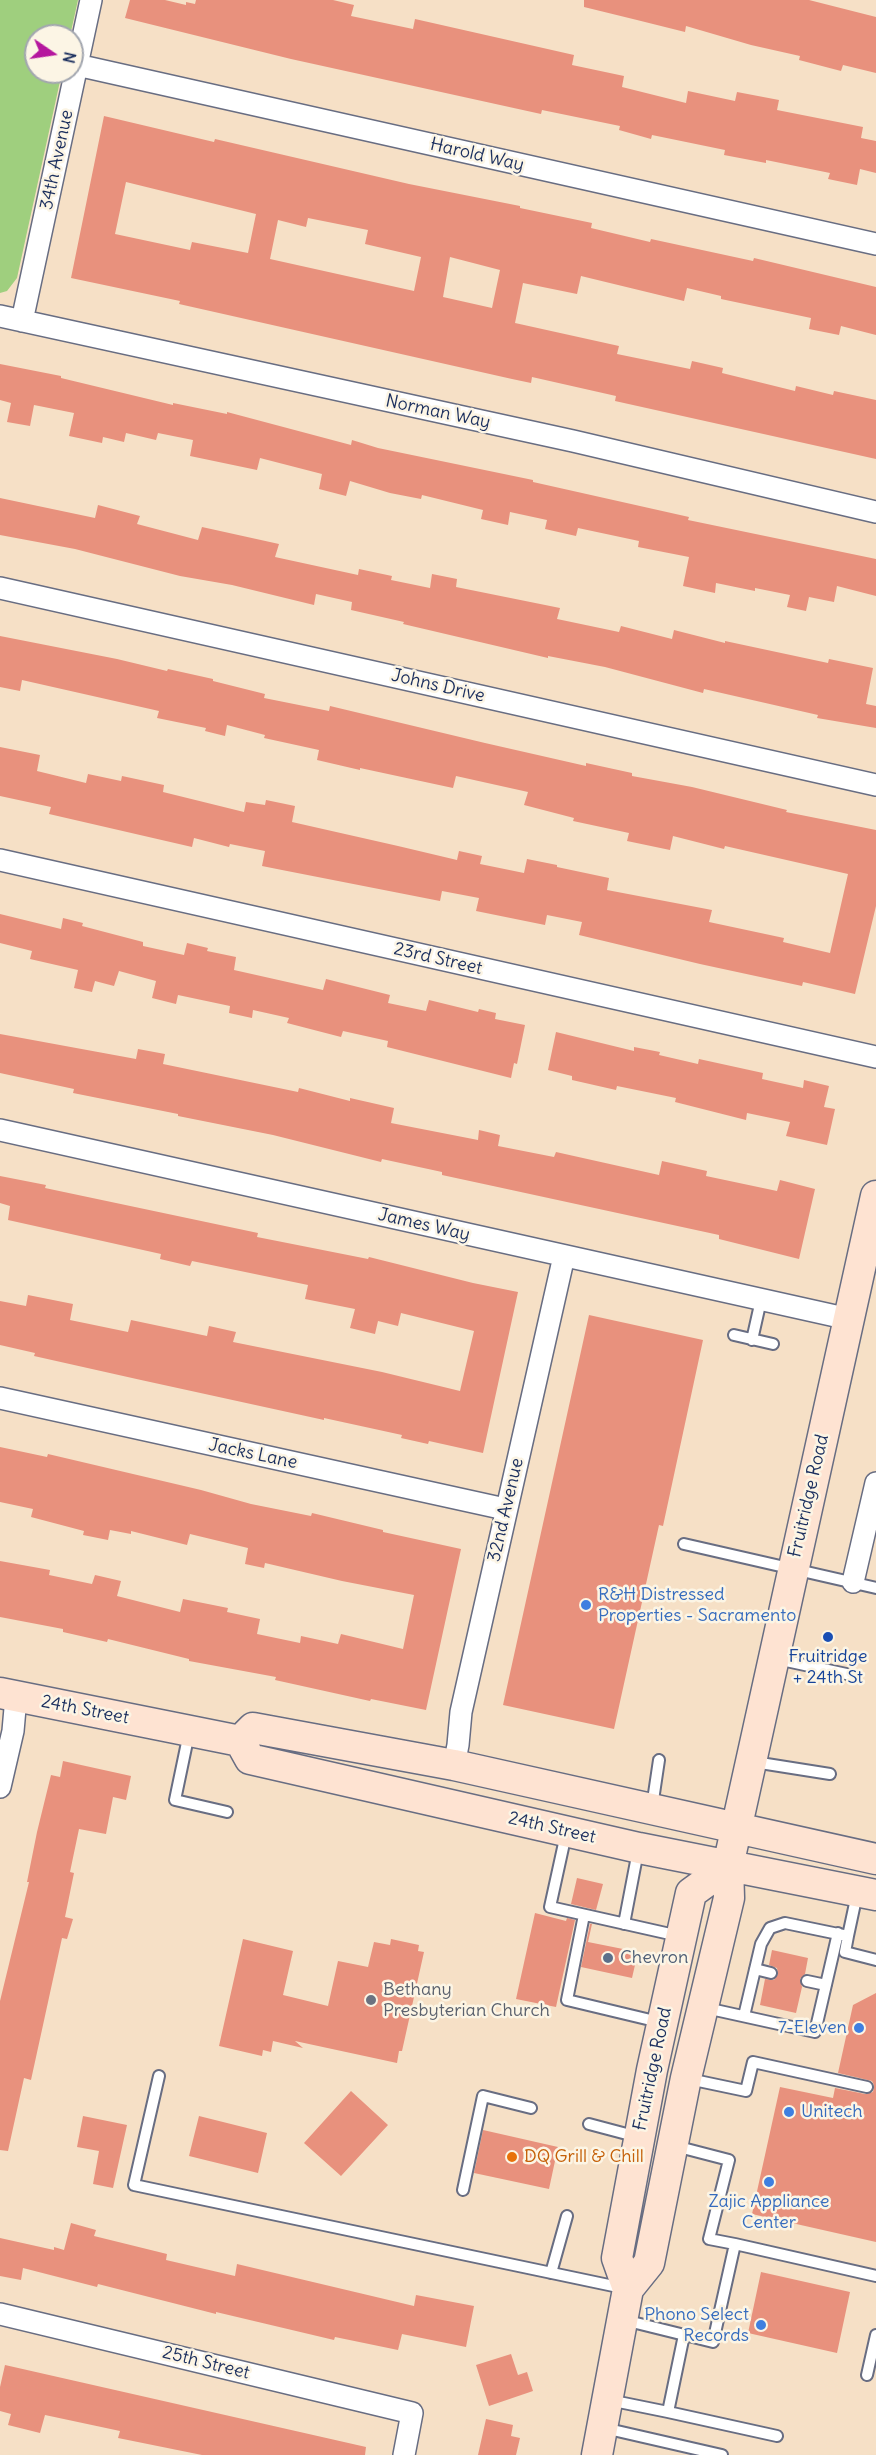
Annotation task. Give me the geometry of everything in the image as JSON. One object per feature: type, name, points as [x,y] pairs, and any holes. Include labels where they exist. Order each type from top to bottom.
[{"type":"main road","name":"Fruitridge Road","points":[[628,2289],[649,2263],[686,2078],[729,1898],[728,1866],[876,1196]]},
{"type":"main road","name":"24th Street","points":[[8,1695],[240,1741],[250,1759],[639,1848],[867,1893]]},
{"type":"main road","points":[[240,1741],[253,1728],[454,1765],[876,1859]]},
{"type":"main road","name":"Fruitridge Road","points":[[603,2428],[628,2289],[617,2258],[639,2137],[681,1936],[691,1893],[728,1866]]},
{"type":"street","name":"34th Avenue","points":[[84,32],[91,0]]},
{"type":"street","name":"Harold Way","points":[[84,67],[876,244]]},
{"type":"street","name":"34th Avenue","points":[[22,321],[73,84]]},
{"type":"street","name":"Norman Way","points":[[0,316],[573,441],[876,512]]},
{"type":"street","name":"Johns Drive","points":[[0,588],[876,784]]},
{"type":"street","name":"23rd Street","points":[[0,860],[876,1057]]},
{"type":"street","name":"James Way","points":[[0,1130],[849,1319]]},
{"type":"street","name":"32nd Avenue","points":[[454,1765],[461,1712],[505,1509],[564,1256]]},
{"type":"street","name":"Jacks Lane","points":[[0,1398],[505,1509]]},
{"type":"street","points":[[853,1582],[876,1483]]},
{"type":"street","points":[[0,1787],[13,1731],[8,1695]]},
{"type":"street","name":"25th Street","points":[[0,2314],[412,2413],[404,2455]]},
{"type":"lane","points":[[752,1340],[761,1300]]},
{"type":"lane","points":[[734,1335],[773,1344]]},
{"type":"lane","points":[[684,1544],[876,1588]]},
{"type":"lane","points":[[774,1658],[851,1675]]},
{"type":"lane","points":[[189,1731],[175,1800],[227,1812]]},
{"type":"lane","points":[[652,1810],[659,1760]]},
{"type":"lane","points":[[751,1761],[830,1774]]},
{"type":"lane","points":[[566,1831],[550,1907],[681,1936]]},
{"type":"lane","points":[[624,1924],[639,1848]]},
{"type":"lane","points":[[702,2007],[815,2032],[826,1985],[843,1934],[867,1893]]},
{"type":"lane","points":[[584,1915],[567,2000],[663,2023]]},
{"type":"lane","points":[[744,2016],[760,1944],[770,1928],[785,1923],[843,1934]]},
{"type":"lane","points":[[843,1934],[845,1952],[876,1960]]},
{"type":"lane","points":[[755,1969],[771,1973]]},
{"type":"lane","points":[[807,1981],[826,1985]]},
{"type":"lane","points":[[686,2078],[747,2091],[753,2062],[867,2087]]},
{"type":"lane","points":[[159,2076],[134,2184],[628,2289]]},
{"type":"lane","points":[[463,2190],[483,2096],[531,2108]]},
{"type":"lane","points":[[589,2124],[639,2137]]},
{"type":"lane","points":[[672,2145],[729,2160],[709,2239],[876,2276]]},
{"type":"lane","points":[[551,2273],[567,2216]]},
{"type":"lane","points":[[624,2320],[713,2342],[735,2244]]},
{"type":"lane","points":[[668,2412],[684,2335]]},
{"type":"lane","points":[[867,2375],[876,2335]]},
{"type":"lane","points":[[603,2428],[668,2412],[777,2436]]},
{"type":"lane","points":[[603,2428],[722,2455]]},
{"type":"green space","points":[[0,0],[78,0],[73,24],[24,24],[24,84],[59,84],[17,278],[7,291],[0,293]]},
{"type":"building","points":[[130,0],[165,0],[186,5],[186,2],[195,4],[196,0],[333,0],[354,5],[351,16],[413,29],[415,19],[574,55],[572,65],[624,76],[622,87],[686,103],[688,91],[735,101],[737,92],[779,100],[777,110],[863,127],[861,138],[876,141],[876,173],[860,169],[857,185],[828,179],[830,173],[766,160],[766,163],[724,155],[725,150],[652,135],[651,139],[619,130],[620,126],[542,110],[541,114],[291,59],[125,18]]},
{"type":"building","points":[[584,0],[809,0],[876,17],[876,73],[843,65],[841,71],[799,60],[800,56],[751,45],[686,26],[685,32],[584,7]]},
{"type":"building","points":[[104,116],[214,142],[215,139],[409,184],[520,206],[520,208],[592,223],[591,228],[650,242],[651,239],[753,261],[754,258],[876,287],[876,335],[841,326],[839,335],[809,329],[811,318],[721,299],[721,296],[687,288],[684,301],[581,276],[577,294],[523,283],[515,323],[619,346],[617,354],[690,369],[692,361],[723,368],[722,373],[795,391],[796,386],[833,395],[834,391],[876,400],[876,459],[615,401],[616,396],[532,377],[531,383],[512,379],[179,304],[180,301],[71,278]],"holes":[[[126,182],[256,214],[248,253],[192,242],[190,250],[115,234]],[[308,218],[368,230],[365,244],[421,257],[414,291],[270,259],[278,220],[306,227]],[[450,257],[500,270],[492,308],[443,297]]]},
{"type":"building","points":[[0,364],[61,376],[61,378],[173,405],[173,403],[227,414],[227,412],[351,445],[352,440],[378,448],[533,480],[533,482],[689,517],[688,520],[876,559],[876,596],[837,586],[834,602],[809,597],[806,611],[787,607],[790,595],[755,588],[755,591],[716,583],[715,593],[683,586],[689,557],[638,547],[639,541],[578,528],[576,536],[545,529],[547,520],[510,512],[508,525],[481,519],[483,510],[422,495],[421,499],[390,493],[350,481],[346,496],[319,489],[322,474],[260,458],[257,470],[190,456],[193,440],[158,433],[156,440],[126,433],[124,442],[103,437],[102,443],[69,436],[74,413],[34,405],[30,426],[7,422],[11,403],[0,400]]},
{"type":"building","points":[[0,498],[95,518],[98,505],[140,516],[137,524],[198,540],[202,527],[279,544],[275,557],[358,575],[359,569],[392,576],[391,580],[430,588],[432,574],[457,579],[456,587],[560,608],[557,619],[619,632],[621,626],[672,639],[674,630],[725,643],[725,641],[828,663],[829,659],[873,668],[866,704],[876,706],[876,728],[817,718],[818,715],[704,689],[703,693],[605,667],[548,656],[548,658],[403,624],[404,622],[351,610],[352,602],[316,594],[314,605],[232,585],[180,576],[75,549],[0,535]]},
{"type":"building","points":[[0,636],[167,671],[168,669],[265,694],[264,698],[329,711],[330,706],[586,766],[586,763],[632,773],[632,776],[692,787],[787,810],[786,812],[876,830],[876,906],[855,994],[803,982],[802,986],[579,935],[582,922],[547,915],[545,925],[476,911],[479,898],[442,891],[440,901],[262,866],[265,851],[230,844],[229,847],[194,838],[192,847],[49,814],[51,807],[0,796],[0,747],[40,755],[37,771],[86,783],[88,774],[121,781],[122,776],[164,785],[163,792],[244,812],[246,802],[265,805],[266,800],[295,806],[292,822],[457,860],[459,851],[482,856],[480,864],[524,873],[527,859],[557,865],[557,867],[609,878],[607,890],[712,910],[709,922],[784,938],[783,942],[830,953],[848,874],[725,846],[724,849],[673,836],[670,850],[627,841],[629,833],[573,821],[574,818],[524,805],[528,792],[456,776],[453,788],[360,768],[360,770],[317,760],[319,750],[264,738],[265,735],[227,725],[225,736],[205,731],[206,728],[157,718],[159,711],[22,680],[20,691],[0,687]]},
{"type":"building","points":[[0,914],[61,929],[63,918],[83,923],[82,926],[143,942],[143,946],[184,955],[187,943],[208,948],[207,951],[236,957],[234,970],[323,990],[326,979],[390,995],[388,1003],[426,1011],[429,1000],[478,1012],[479,1009],[496,1013],[495,1019],[525,1025],[517,1064],[514,1063],[511,1078],[387,1047],[388,1041],[343,1031],[341,1037],[287,1023],[289,1018],[253,1010],[252,1018],[229,1013],[230,1006],[178,995],[176,1004],[152,998],[156,981],[119,971],[114,986],[95,981],[92,992],[74,988],[78,970],[30,959],[32,951],[0,943]]},
{"type":"building","points":[[556,1032],[634,1051],[634,1047],[660,1052],[659,1055],[698,1064],[699,1059],[763,1073],[762,1079],[803,1088],[804,1080],[829,1086],[824,1107],[835,1109],[827,1145],[786,1136],[790,1122],[747,1113],[746,1120],[675,1102],[676,1098],[617,1086],[616,1090],[572,1080],[572,1076],[548,1070]]},
{"type":"building","points":[[0,1034],[136,1059],[138,1049],[165,1054],[163,1064],[298,1092],[299,1088],[350,1101],[350,1098],[394,1108],[391,1123],[478,1140],[479,1130],[500,1135],[498,1146],[554,1157],[556,1152],[659,1175],[662,1161],[707,1171],[706,1176],[777,1191],[780,1180],[815,1189],[799,1259],[719,1239],[719,1235],[442,1175],[442,1172],[382,1159],[381,1162],[273,1135],[73,1093],[74,1089],[0,1073]]},
{"type":"building","points":[[0,1176],[46,1185],[45,1188],[258,1233],[257,1237],[368,1259],[369,1257],[518,1292],[483,1453],[429,1441],[428,1444],[401,1438],[402,1435],[141,1380],[34,1356],[35,1353],[0,1345],[0,1301],[26,1306],[28,1295],[73,1304],[70,1320],[128,1332],[131,1320],[207,1336],[209,1326],[236,1332],[233,1342],[382,1372],[460,1391],[474,1331],[401,1313],[398,1326],[378,1321],[375,1334],[350,1328],[355,1309],[305,1299],[308,1285],[192,1261],[190,1266],[160,1259],[161,1254],[8,1220],[10,1206],[0,1203]]},
{"type":"building","points":[[589,1315],[703,1340],[663,1526],[659,1525],[614,1729],[503,1705]]},
{"type":"building","points":[[0,1447],[47,1457],[48,1454],[251,1504],[311,1516],[312,1513],[461,1549],[426,1710],[371,1699],[370,1701],[275,1680],[276,1677],[189,1661],[189,1659],[108,1639],[107,1642],[63,1632],[63,1629],[0,1617],[0,1561],[50,1570],[49,1575],[92,1584],[95,1575],[121,1581],[117,1596],[180,1612],[183,1599],[228,1608],[227,1612],[260,1619],[257,1634],[300,1643],[301,1636],[338,1644],[341,1634],[403,1649],[414,1595],[265,1563],[264,1568],[245,1564],[248,1548],[190,1534],[187,1545],[131,1531],[131,1534],[110,1530],[108,1540],[83,1535],[84,1531],[31,1517],[33,1509],[0,1502]]},
{"type":"building","points":[[63,1761],[131,1776],[126,1800],[113,1797],[106,1834],[79,1829],[70,1872],[74,1873],[65,1917],[73,1919],[67,1939],[62,1938],[31,2080],[24,2078],[8,2151],[0,2150],[0,2001],[29,1882],[27,1882],[37,1832],[51,1775],[60,1777]]},
{"type":"building","points":[[577,1878],[603,1884],[596,1910],[571,1904]]},
{"type":"building","points":[[535,1913],[566,1921],[567,1918],[575,1920],[556,2007],[516,1999]]},
{"type":"building","points":[[590,1924],[592,1924],[588,1942],[638,1952],[632,1978],[581,1967]]},
{"type":"building","name":"Bethany Presbyterian Church","points":[[243,1939],[293,1951],[283,1995],[328,2006],[338,1961],[368,1967],[374,1942],[390,1945],[391,1939],[419,1945],[418,1951],[424,1952],[402,2051],[399,2051],[397,2063],[295,2041],[303,2048],[273,2041],[271,2052],[263,2050],[262,2056],[219,2046]]},
{"type":"building","points":[[772,1950],[808,1958],[805,1974],[800,1979],[802,1987],[796,2013],[760,2005],[765,1979],[774,1980],[778,1974],[777,1968],[769,1965]]},
{"type":"building","points":[[876,1993],[876,2242],[752,2214],[780,2087],[833,2098],[835,2088],[865,2094],[873,2092],[872,2081],[838,2073],[853,2005]]},
{"type":"building","points":[[351,2091],[388,2125],[341,2176],[304,2143]]},
{"type":"building","points":[[83,2116],[127,2125],[113,2188],[93,2184],[99,2151],[77,2147]]},
{"type":"building","points":[[199,2116],[267,2133],[258,2173],[189,2156]]},
{"type":"building","points":[[483,2130],[558,2147],[549,2189],[474,2173]]},
{"type":"building","points":[[71,2223],[96,2230],[94,2236],[167,2254],[166,2260],[235,2276],[237,2264],[414,2306],[416,2295],[474,2306],[466,2347],[402,2334],[398,2350],[335,2337],[334,2340],[216,2312],[216,2314],[98,2284],[97,2287],[23,2268],[21,2280],[0,2276],[0,2238],[54,2250],[54,2247],[64,2250]]},
{"type":"building","points":[[761,2272],[850,2292],[837,2353],[748,2333]]},
{"type":"building","points":[[511,2354],[518,2375],[527,2372],[533,2391],[489,2406],[476,2365]]},
{"type":"building","points":[[5,2365],[366,2447],[365,2455],[202,2455],[118,2438],[120,2431],[45,2415],[40,2433],[8,2425],[11,2414],[0,2411],[0,2387]]},
{"type":"building","points":[[486,2419],[513,2425],[511,2436],[520,2438],[516,2455],[478,2455]]},
{"type":"place","name":"R&H Distressed Properties - Sacramento","points":[[586,1605]]},
{"type":"place","name":"Fruitridge + 24th St","points":[[828,1637]]},
{"type":"place","name":"Chevron","points":[[608,1958]]},
{"type":"place","name":"Bethany Presbyterian Church","points":[[371,2000]]},
{"type":"place","name":"7-Eleven","points":[[859,2028]]},
{"type":"place","name":"Unitech","points":[[789,2112]]},
{"type":"place","name":"DQ Grill & Chill","points":[[512,2157]]},
{"type":"place","name":"Zajic Appliance Center","points":[[769,2182]]},
{"type":"place","name":"Phono Select Records","points":[[761,2325]]}]
